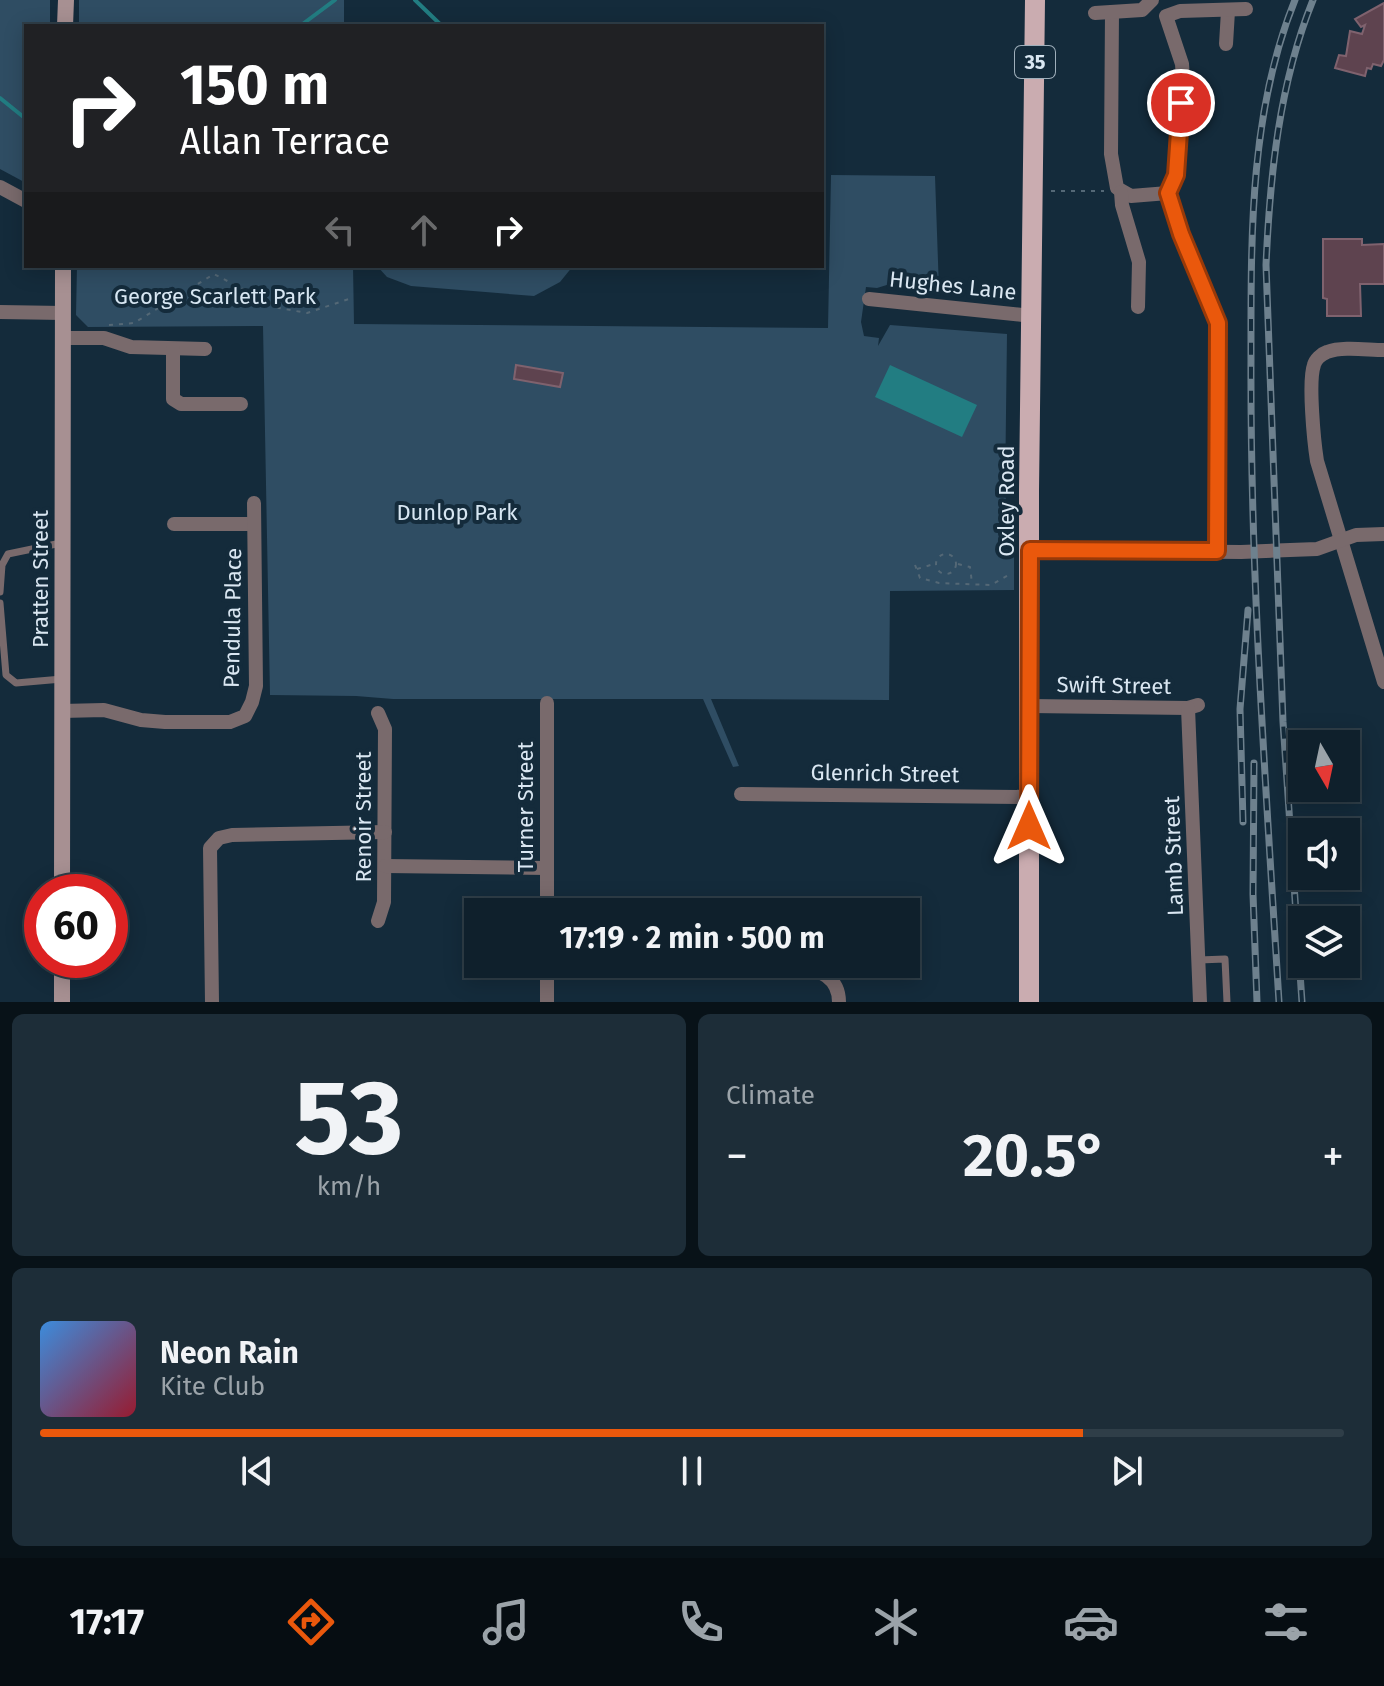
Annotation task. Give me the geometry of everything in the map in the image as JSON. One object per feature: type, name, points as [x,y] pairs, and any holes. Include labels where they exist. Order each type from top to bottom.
[{"type":"main road","name":"Oxley Road","points":[[1029,1002],[1035,0]]},
{"type":"street","points":[[65,24],[66,0]]},
{"type":"street","points":[[1095,13],[1142,10],[1152,1],[1166,16],[1182,64],[1176,175],[1168,193],[1181,234],[1218,323],[1217,551]]},
{"type":"street","points":[[1166,16],[1180,11],[1246,9]]},
{"type":"street","points":[[1226,44],[1228,11]]},
{"type":"street","points":[[1112,12],[1111,154],[1139,262],[1138,307]]},
{"type":"street","points":[[0,187],[24,200]]},
{"type":"street","points":[[1119,190],[1131,196],[1168,193]]},
{"type":"street","name":"Pratten Street","points":[[62,874],[63,268]]},
{"type":"street","name":"Hughes Lane","points":[[869,299],[1032,316]]},
{"type":"street","points":[[0,312],[63,313]]},
{"type":"street","points":[[63,338],[104,338],[131,347],[205,349]]},
{"type":"street","points":[[173,349],[173,399],[181,404],[241,404]]},
{"type":"street","points":[[1384,350],[1325,352],[1313,366],[1313,433],[1317,461],[1384,682]]},
{"type":"street","name":"Pendula Place","points":[[62,711],[104,710],[141,720],[165,722],[230,722],[245,716],[256,686],[254,503]]},
{"type":"street","name":"Pendula Place","points":[[174,524],[254,524]]},
{"type":"street","points":[[1030,550],[1317,549],[1356,535],[1384,534]]},
{"type":"street","name":"Turner Street","points":[[547,703],[547,898]]},
{"type":"street","name":"Swift Street","points":[[1030,706],[1193,706]]},
{"type":"street","name":"Lamb Street","points":[[1193,706],[1200,1002]]},
{"type":"street","name":"Renoir Street","points":[[378,713],[385,729],[384,902],[378,921]]},
{"type":"street","name":"Glenrich Street","points":[[741,794],[1029,797]]},
{"type":"street","points":[[212,1002],[210,848],[219,838],[232,835],[385,832]]},
{"type":"street","points":[[385,866],[547,868]]},
{"type":"street","points":[[62,978],[62,1002]]},
{"type":"street","points":[[547,978],[547,1002]]},
{"type":"street","points":[[828,978],[833,982],[839,1002]]},
{"type":"lane","points":[[0,592],[2,565],[8,554],[62,543]]},
{"type":"lane","points":[[0,603],[6,675],[16,683],[62,679]]},
{"type":"lane","points":[[1199,960],[1225,959],[1227,1002]]},
{"type":"path","points":[[1049,191],[1119,190]]},
{"type":"path","points":[[103,325],[134,323],[214,274],[279,308],[307,313],[352,298]]},
{"type":"path","points":[[936,564],[940,573],[947,575],[953,572],[957,564],[954,557],[941,555],[936,564],[916,568],[920,578],[930,582],[997,583],[1017,573]]},
{"type":"path","points":[[957,564],[970,567],[972,584]]},
{"type":"green space","points":[[0,0],[50,0],[50,24],[24,24],[24,182],[0,169]]},
{"type":"green space","points":[[79,0],[344,0],[344,24],[79,24]]},
{"type":"green space","name":"Dunlop Park","points":[[831,175],[935,176],[939,290],[890,284],[866,287],[861,322],[864,336],[879,338],[878,346],[890,325],[1007,334],[1005,493],[1007,509],[1014,524],[1014,590],[890,591],[889,700],[711,699],[739,766],[733,767],[703,699],[393,699],[270,695],[263,326],[88,327],[76,315],[77,268],[353,268],[354,324],[828,328]]},
{"type":"green space","points":[[379,268],[571,268],[560,282],[534,296],[411,286],[387,277]]},
{"type":"shaded area","points":[[890,365],[977,405],[962,437],[875,397]]},
{"type":"building","points":[[1384,3],[1384,60],[1381,66],[1373,64],[1371,69],[1367,68],[1365,76],[1335,68],[1339,55],[1346,56],[1350,31],[1362,34],[1365,25],[1361,27],[1355,19]]},
{"type":"building","points":[[1323,239],[1362,239],[1362,245],[1384,244],[1384,284],[1360,284],[1361,316],[1327,316],[1327,299],[1323,298]]},
{"type":"building","points":[[516,365],[563,373],[560,387],[514,379]]},
{"type":"waterway","points":[[303,24],[335,0]]},
{"type":"waterway","points":[[415,0],[440,24]]},
{"type":"waterway","points":[[0,98],[24,117]]},
{"type":"railway","points":[[1279,1002],[1256,601],[1251,440],[1251,268],[1261,132],[1280,43],[1295,0]]},
{"type":"railway","points":[[1302,1002],[1283,722],[1266,265],[1278,130],[1292,64],[1313,0]]},
{"type":"railway","points":[[1243,822],[1240,709],[1248,610]]},
{"type":"railway","points":[[1254,763],[1253,894],[1257,1002]]},
{"type":"route","points":[[1029,826],[1030,550],[1217,551],[1218,323],[1181,234],[1168,193],[1176,175],[1181,103]]},
{"type":"park label","name":"George Scarlett Park","points":[[215,296]]}]
